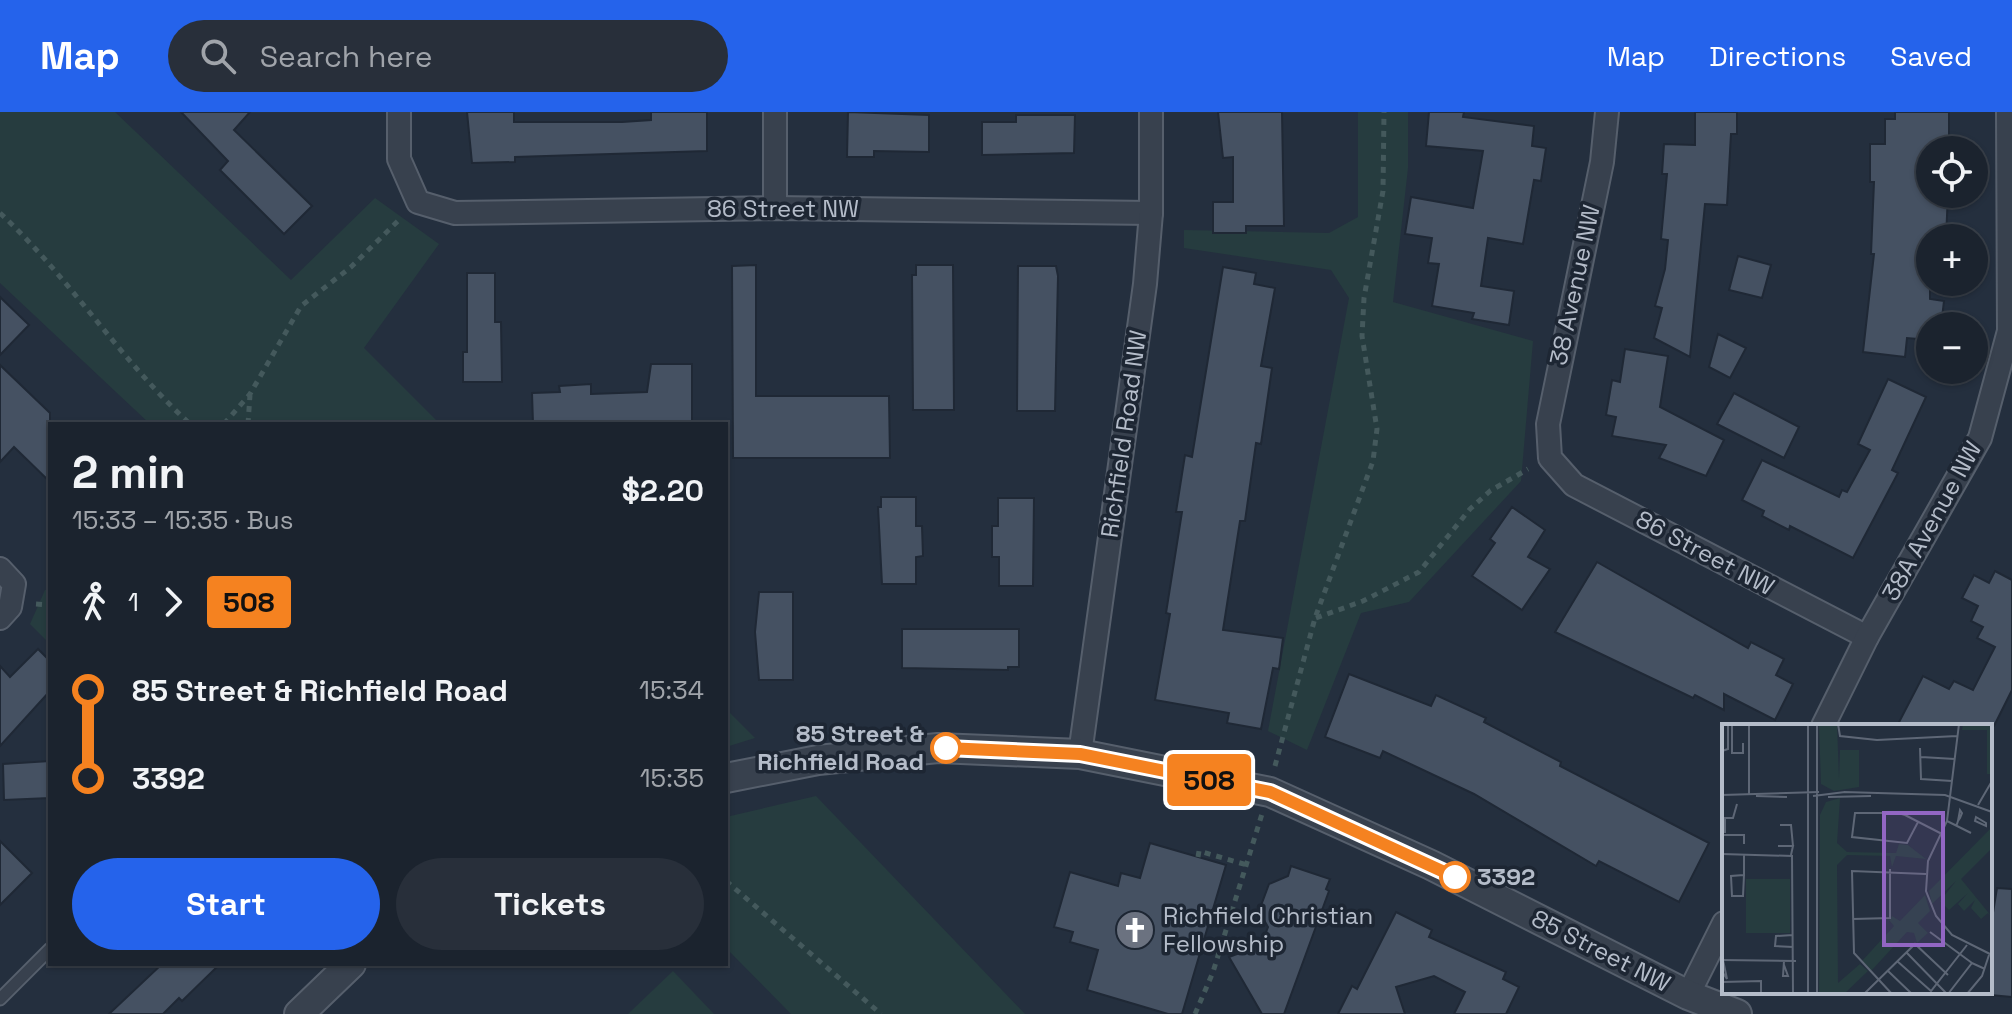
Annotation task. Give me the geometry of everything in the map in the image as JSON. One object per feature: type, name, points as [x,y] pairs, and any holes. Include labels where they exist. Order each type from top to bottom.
[{"type":"street","points":[[399,112],[399,159],[409,210]]},
{"type":"street","points":[[775,112],[775,208]]},
{"type":"street","name":"Richfield Road NW","points":[[1080,754],[1143,299],[1151,213],[1151,112]]},
{"type":"street","name":"38 Avenue NW","points":[[1550,458],[1548,424],[1552,395],[1602,162],[1607,112]]},
{"type":"street","name":"38A Avenue NW","points":[[1824,724],[1867,637],[1980,438],[2011,331],[2008,112]]},
{"type":"street","name":"86 Street NW","points":[[409,210],[455,213],[775,208],[1151,213]]},
{"type":"street","name":"86 Street NW","points":[[1550,458],[1574,485],[1867,637]]},
{"type":"street","points":[[0,618],[10,607],[7,577]]},
{"type":"street","name":"85 Street NW","points":[[728,777],[755,769],[880,751],[938,748],[1080,754],[1270,792],[1431,865],[1688,995],[1737,1014]]},
{"type":"street","points":[[1688,995],[1722,927]]},
{"type":"street","points":[[299,1014],[349,966]]},
{"type":"lane","points":[[0,999],[48,951]]},
{"type":"path","points":[[1195,1014],[1213,972],[1270,792],[1315,618],[1373,461],[1377,429],[1362,336],[1364,298],[1383,191],[1384,112]]},
{"type":"path","points":[[226,422],[250,394],[301,306],[351,267],[409,210]]},
{"type":"path","points":[[0,213],[42,254],[151,389],[188,422]]},
{"type":"path","points":[[248,422],[250,394]]},
{"type":"path","points":[[1315,618],[1363,601],[1419,572],[1470,509],[1490,491],[1528,469]]},
{"type":"path","points":[[36,604],[48,605]]},
{"type":"path","points":[[1198,857],[1199,851],[1247,865]]},
{"type":"path","points":[[728,883],[881,1014]]},
{"type":"green space","points":[[0,112],[115,112],[291,280],[375,198],[439,244],[364,348],[438,422],[148,422],[0,283]]},
{"type":"green space","points":[[1358,112],[1408,112],[1408,168],[1393,302],[1533,341],[1521,481],[1409,602],[1361,613],[1307,750],[1268,731],[1349,298],[1331,270],[1184,248],[1184,230],[1329,233],[1358,217]]},
{"type":"green space","points":[[45,590],[48,590],[48,642],[30,624]]},
{"type":"green space","points":[[728,711],[755,738],[728,746]]},
{"type":"green space","points":[[816,796],[1025,1014],[791,1014],[728,950],[728,817]]},
{"type":"green space","points":[[673,971],[714,1014],[628,1014]]},
{"type":"building","points":[[181,112],[250,112],[234,130],[312,206],[284,234],[220,170],[228,161]]},
{"type":"building","points":[[467,112],[514,112],[514,122],[622,122],[651,120],[651,112],[707,112],[707,151],[515,157],[515,162],[472,163]]},
{"type":"building","points":[[848,112],[929,115],[929,152],[874,151],[874,157],[847,157]]},
{"type":"building","points":[[1218,112],[1282,112],[1284,226],[1246,226],[1246,233],[1213,233],[1213,202],[1233,202],[1233,157],[1223,158]]},
{"type":"building","points":[[1429,112],[1464,112],[1463,117],[1534,126],[1532,146],[1546,148],[1541,181],[1534,180],[1523,244],[1488,238],[1481,286],[1514,291],[1509,325],[1472,319],[1474,313],[1432,306],[1439,264],[1428,263],[1432,238],[1405,234],[1411,197],[1473,208],[1483,151],[1426,146]]},
{"type":"building","points":[[1695,112],[1737,112],[1737,134],[1731,134],[1727,205],[1705,204],[1690,357],[1654,338],[1662,308],[1655,306],[1665,269],[1668,240],[1661,239],[1667,174],[1662,174],[1664,144],[1695,145]]},
{"type":"building","points":[[1895,112],[1949,112],[1949,136],[1916,136],[1916,208],[1947,208],[1947,224],[1916,224],[1916,296],[1930,296],[1930,299],[1944,301],[1943,312],[1916,312],[1916,339],[1907,338],[1905,357],[1863,352],[1874,254],[1871,254],[1874,182],[1870,182],[1870,144],[1885,144],[1885,119],[1895,119]]},
{"type":"building","points":[[1016,115],[1075,115],[1074,153],[982,155],[982,122],[1016,122]]},
{"type":"building","points":[[1738,256],[1771,265],[1762,298],[1729,290]]},
{"type":"building","points":[[756,265],[756,396],[889,396],[890,458],[733,458],[732,266]]},
{"type":"building","points":[[916,265],[953,265],[954,410],[913,410],[912,275],[916,275]]},
{"type":"building","points":[[1018,266],[1056,266],[1055,411],[1017,411]]},
{"type":"building","points":[[1223,267],[1256,273],[1254,284],[1275,288],[1261,366],[1272,368],[1261,444],[1256,443],[1245,521],[1240,521],[1223,630],[1283,638],[1279,669],[1273,668],[1261,729],[1227,723],[1229,713],[1155,700],[1170,614],[1166,613],[1182,512],[1176,512],[1185,455],[1192,457]]},
{"type":"building","points":[[467,273],[495,273],[495,322],[501,322],[502,382],[463,382],[463,352],[467,352]]},
{"type":"building","points":[[0,297],[29,325],[0,355]]},
{"type":"building","points":[[1718,334],[1746,348],[1730,378],[1709,367]]},
{"type":"building","points":[[1625,349],[1668,356],[1660,407],[1724,440],[1706,476],[1659,458],[1666,445],[1612,436],[1616,417],[1606,415],[1612,380],[1620,382]]},
{"type":"building","points":[[651,364],[692,364],[692,422],[533,422],[532,393],[560,392],[559,386],[591,384],[591,394],[647,392]]},
{"type":"building","points":[[0,365],[50,413],[48,480],[14,447],[0,462]]},
{"type":"building","points":[[1888,379],[1926,397],[1892,470],[1898,473],[1853,558],[1790,526],[1789,530],[1762,516],[1764,511],[1742,500],[1762,460],[1839,497],[1842,490],[1847,492],[1870,450],[1858,444]]},
{"type":"building","points":[[1734,393],[1799,427],[1784,458],[1717,424]]},
{"type":"building","points":[[881,497],[916,497],[916,526],[922,526],[923,556],[916,557],[916,584],[882,584],[878,507],[881,507]]},
{"type":"building","points":[[998,498],[1034,498],[1033,586],[999,586],[999,557],[992,557],[992,526],[998,526]]},
{"type":"building","points":[[1512,507],[1545,530],[1528,557],[1550,569],[1522,610],[1472,576],[1495,543],[1490,539]]},
{"type":"building","points":[[1597,562],[1748,648],[1751,642],[1784,659],[1776,675],[1793,684],[1775,720],[1724,694],[1724,710],[1695,695],[1693,698],[1555,632]]},
{"type":"building","points":[[1995,571],[2012,580],[2012,690],[1994,726],[1898,724],[1923,676],[1949,689],[1954,681],[1973,690],[1995,647],[1977,638],[1983,627],[1971,621],[1978,606],[1962,598],[1974,575],[1989,583]]},
{"type":"building","points":[[759,592],[793,592],[793,680],[759,680],[755,632]]},
{"type":"building","points":[[902,629],[1019,629],[1019,667],[1008,667],[1008,670],[902,668]]},
{"type":"building","points":[[38,649],[48,659],[48,693],[0,746],[0,666],[10,677]]},
{"type":"building","points":[[1349,674],[1431,706],[1436,695],[1486,718],[1484,722],[1561,762],[1560,766],[1709,843],[1679,902],[1599,861],[1596,866],[1474,794],[1383,751],[1380,758],[1325,737]]},
{"type":"building","points":[[48,761],[48,798],[4,800],[3,764]]},
{"type":"building","points":[[0,841],[32,873],[0,905]]},
{"type":"building","name":"Richfield Christian Fellowship","points":[[1150,843],[1226,865],[1182,1014],[1168,1014],[1087,990],[1098,950],[1070,942],[1073,932],[1054,927],[1070,872],[1118,886],[1121,873],[1140,878]]},
{"type":"building","points":[[1291,866],[1330,879],[1326,889],[1329,891],[1284,1014],[1262,1014],[1229,957],[1261,945],[1268,927],[1259,911],[1269,884],[1288,876]]},
{"type":"building","points":[[1997,888],[2012,889],[2012,997],[1990,995],[1992,919]]},
{"type":"building","points":[[1396,912],[1432,930],[1429,937],[1506,972],[1503,979],[1519,987],[1506,1014],[1454,1014],[1465,992],[1434,976],[1396,987],[1405,1014],[1338,1014],[1352,986],[1357,989]]},
{"type":"building","points":[[160,966],[218,966],[182,1001],[179,998],[163,1014],[109,1014]]},
{"type":"bus line","name":"508","points":[[946,748],[1080,754],[1270,792],[1455,877]]},
{"type":"place","name":"85 Street & Richfield Road","points":[[946,748]]},
{"type":"place","name":"3392","points":[[1455,877]]},
{"type":"place","name":"Richfield Christian Fellowship","points":[[1135,930]]}]
